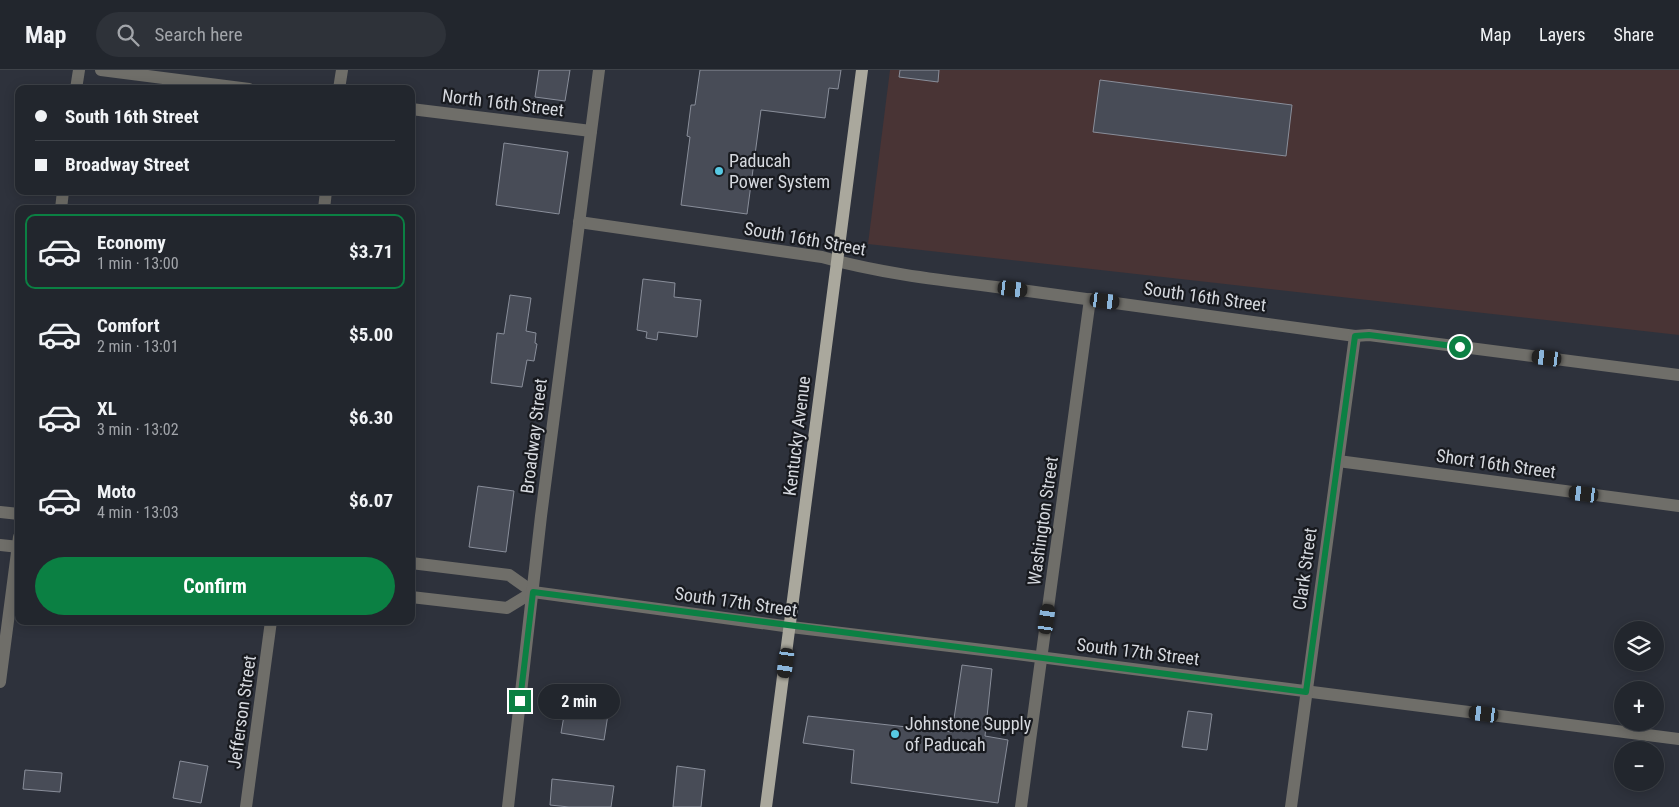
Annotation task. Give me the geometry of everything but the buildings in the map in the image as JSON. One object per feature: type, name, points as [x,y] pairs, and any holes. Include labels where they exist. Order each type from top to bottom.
[{"type":"main road","name":"Kentucky Avenue","points":[[766,807],[791,627],[862,70]]},
{"type":"street","points":[[77,85],[79,70]]},
{"type":"street","points":[[101,70],[218,85]]},
{"type":"street","points":[[340,85],[342,70]]},
{"type":"street","name":"Broadway Street","points":[[508,807],[542,508],[599,70]]},
{"type":"street","name":"North 16th Street","points":[[415,109],[591,131]]},
{"type":"street","name":"South 16th Street","points":[[579,222],[822,257],[897,273],[1355,336],[1369,335],[1679,375]]},
{"type":"street","name":"Washington Street","points":[[1022,807],[1090,299]]},
{"type":"street","name":"Clark Street","points":[[1291,807],[1355,336]]},
{"type":"street","name":"Short 16th Street","points":[[1338,461],[1679,506]]},
{"type":"street","points":[[0,512],[15,514]]},
{"type":"street","points":[[0,545],[15,543]]},
{"type":"street","points":[[415,563],[509,575],[533,592],[507,608],[415,597]]},
{"type":"street","points":[[0,682],[15,566]]},
{"type":"street","name":"South 17th Street","points":[[533,592],[791,627],[1679,739]]},
{"type":"street","name":"Jefferson Street","points":[[246,807],[270,625]]},
{"type":"shaded area","points":[[890,70],[1679,70],[1679,335],[868,244]]},
{"type":"place","name":"Paducah Power System","points":[[719,171]]},
{"type":"place","name":"Johnstone Supply of Paducah","points":[[895,734]]},
{"type":"route","points":[[520,701],[533,592],[791,627],[1306,692],[1355,336],[1369,335],[1460,347]]}]
